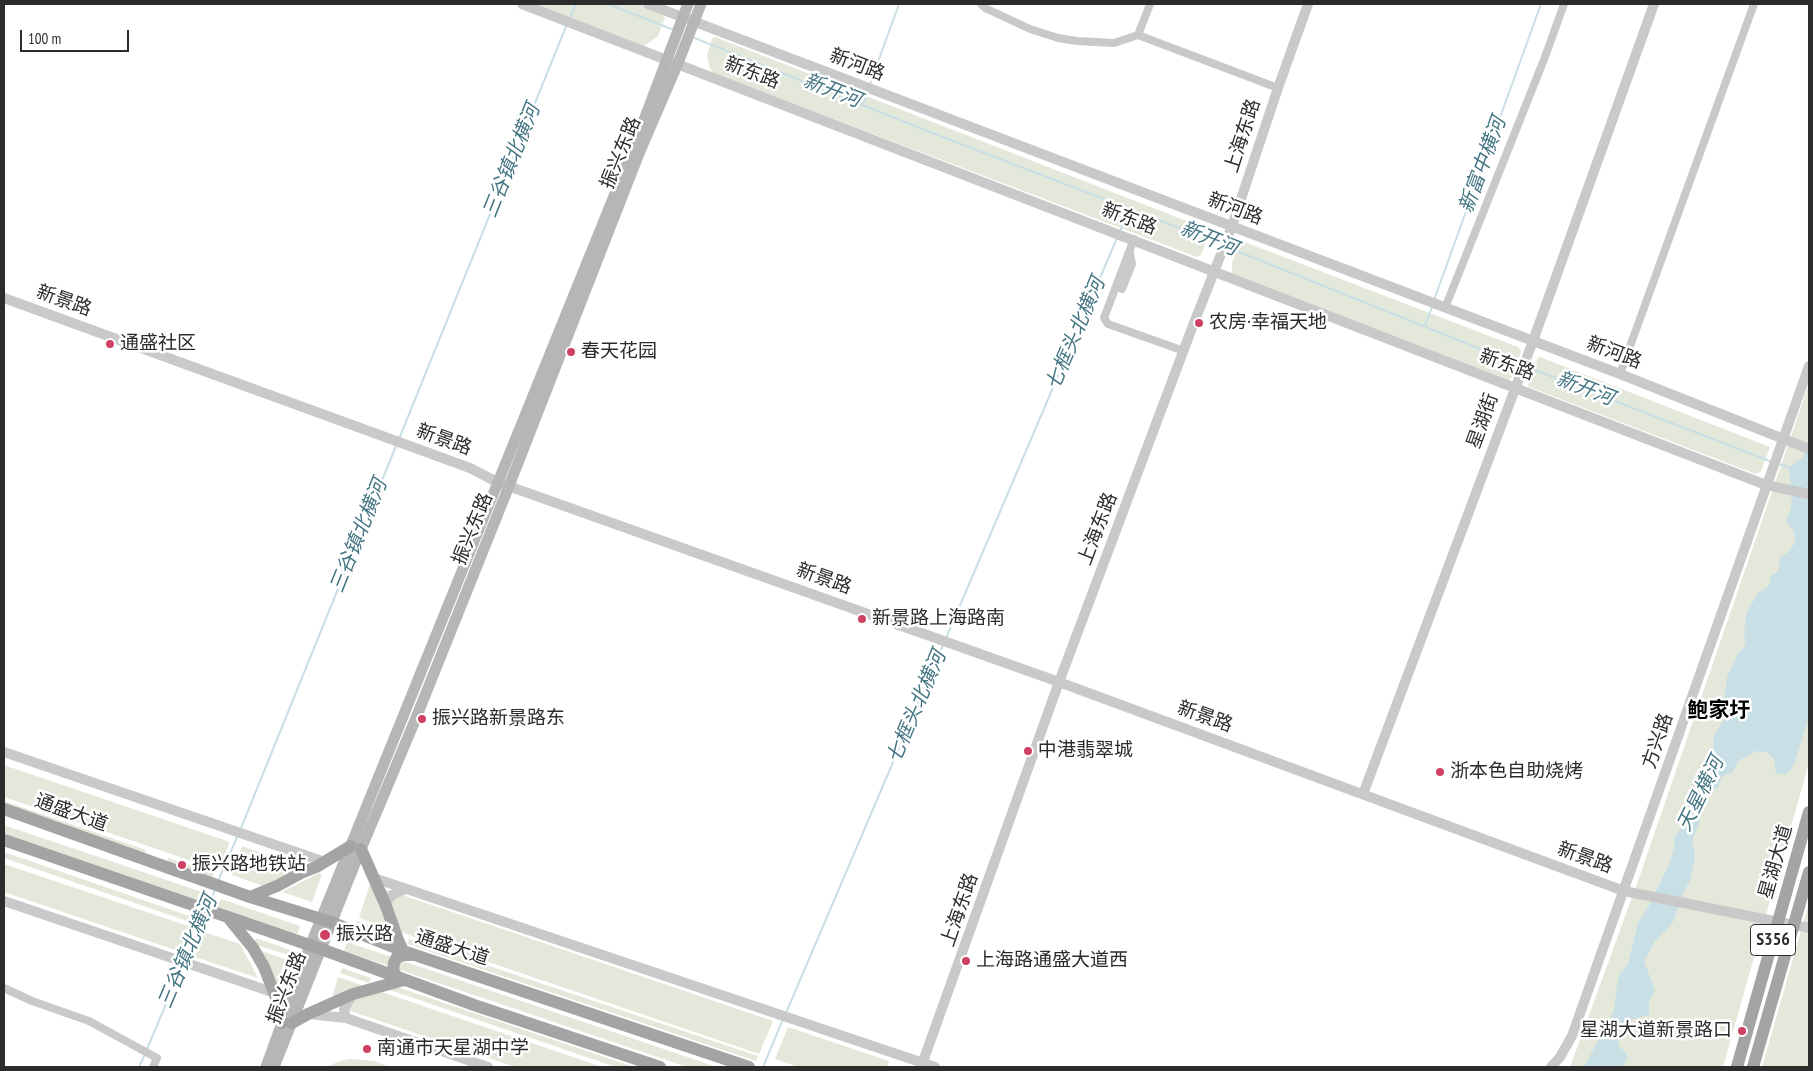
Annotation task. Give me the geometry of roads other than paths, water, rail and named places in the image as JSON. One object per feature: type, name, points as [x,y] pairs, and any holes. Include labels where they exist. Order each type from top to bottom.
[{"type":"main road","name":"振兴东路","points":[[685,29],[688,4]]},
{"type":"main road","name":"振兴东路","points":[[356,848],[416,718],[640,151],[685,29],[701,4]]},
{"type":"main road","name":"振兴东路","points":[[274,1067],[287,1023],[315,947],[356,848],[497,482],[627,163],[672,62]]},
{"type":"main road","name":"通盛大道","points":[[4,809],[224,888],[326,921],[417,956],[749,1067]]},
{"type":"main road","name":"星湖大道","points":[[1737,1067],[1809,812]]},
{"type":"main road","points":[[4,840],[315,947],[474,1005],[660,1067]]},
{"type":"main road","points":[[250,897],[356,848],[374,878],[403,951]]},
{"type":"main road","name":"星湖大道","points":[[1753,1067],[1809,872]]},
{"type":"main road","points":[[229,918],[254,948],[264,967],[287,1023],[353,994],[401,978]]},
{"type":"main road","points":[[401,978],[393,970],[398,957],[405,955],[417,956]]},
{"type":"main road","name":"振兴东路","points":[[266,1067],[287,1023]]},
{"type":"street","name":"新东路","points":[[522,4],[1214,270],[1432,357],[1515,386],[1766,484],[1809,494]]},
{"type":"street","name":"新河路","points":[[648,4],[685,29],[874,90],[1620,374],[1784,438],[1809,450]]},
{"type":"street","points":[[981,4],[985,8],[1030,29],[1058,38],[1114,43],[1138,35],[1278,88]]},
{"type":"street","points":[[1138,35],[1150,4]]},
{"type":"street","name":"上海东路","points":[[922,1065],[1059,682],[1232,226],[1308,4]]},
{"type":"street","points":[[1437,305],[1545,57],[1564,4]]},
{"type":"street","name":"星湖街","points":[[1363,794],[1533,341],[1654,4]]},
{"type":"street","points":[[1620,374],[1754,4]]},
{"type":"street","points":[[1122,290],[1132,264],[1131,238]]},
{"type":"street","points":[[1130,251],[1104,318],[1108,324],[1184,351]]},
{"type":"street","name":"新景路","points":[[4,298],[470,468],[497,482],[1059,682],[1624,891],[1809,928]]},
{"type":"street","name":"方兴路","points":[[1551,1067],[1560,1057],[1572,1036],[1809,366]]},
{"type":"street","points":[[4,752],[325,862]]},
{"type":"street","points":[[374,878],[810,1025],[922,1065],[935,1067]]},
{"type":"street","points":[[386,906],[389,898],[395,893],[406,889]]},
{"type":"street","points":[[4,901],[275,993]]},
{"type":"street","points":[[4,998],[5,989],[32,1001],[89,1021],[157,1058],[153,1067]]},
{"type":"street","points":[[346,1018],[344,1009],[353,994]]},
{"type":"street","points":[[308,1014],[346,1018],[488,1067]]},
{"type":"water","name":"天星横河","points":[[1809,438],[1809,717],[1795,762],[1791,770],[1785,775],[1776,773],[1774,759],[1767,752],[1757,751],[1738,761],[1732,773],[1722,776],[1718,787],[1707,792],[1701,808],[1699,824],[1692,841],[1695,856],[1690,881],[1684,891],[1672,924],[1655,941],[1644,961],[1655,991],[1649,1001],[1649,1015],[1633,1019],[1619,1031],[1618,1045],[1626,1053],[1627,1060],[1621,1067],[1584,1067],[1614,1011],[1620,973],[1628,964],[1638,923],[1649,906],[1670,862],[1675,845],[1673,839],[1681,828],[1682,814],[1690,802],[1689,793],[1705,775],[1706,762],[1713,749],[1714,736],[1727,714],[1723,706],[1727,678],[1737,655],[1746,644],[1744,633],[1747,612],[1758,593],[1769,586],[1771,576],[1778,572],[1780,558],[1795,543],[1794,531],[1786,521],[1791,508],[1792,492],[1789,468],[1803,457]]},
{"type":"waterway","name":"三谷镇北横河","points":[[570,18],[576,4]]},
{"type":"waterway","name":"新开河","points":[[608,4],[674,30]]},
{"type":"waterway","points":[[870,84],[899,4]]},
{"type":"waterway","name":"新富中横河","points":[[1434,300],[1541,4]]},
{"type":"waterway","name":"三谷镇北横河","points":[[399,439],[567,24]]},
{"type":"waterway","name":"新开河","points":[[692,37],[935,134],[1221,244]]},
{"type":"waterway","points":[[863,105],[868,91]]},
{"type":"waterway","name":"七框头北横河","points":[[1120,231],[1130,208]]},
{"type":"waterway","name":"七框头北横河","points":[[946,638],[1117,238]]},
{"type":"waterway","name":"新开河","points":[[1227,247],[1520,365]]},
{"type":"waterway","name":"新富中横河","points":[[1425,326],[1432,307]]},
{"type":"waterway","name":"新开河","points":[[1527,367],[1772,462]]},
{"type":"waterway","name":"三谷镇北横河","points":[[241,828],[396,446]]},
{"type":"waterway","name":"新开河","points":[[1779,464],[1791,468]]},
{"type":"waterway","name":"七框头北横河","points":[[786,1013],[943,645]]},
{"type":"waterway","name":"三谷镇北横河","points":[[218,881],[238,835]]},
{"type":"waterway","name":"三谷镇北横河","points":[[209,904],[215,890]]},
{"type":"waterway","name":"三谷镇北横河","points":[[185,960],[205,913]]},
{"type":"waterway","name":"三谷镇北横河","points":[[147,1049],[182,966]]},
{"type":"waterway","name":"七框头北横河","points":[[763,1067],[783,1019]]},
{"type":"waterway","name":"三谷镇北横河","points":[[139,1067],[145,1054]]},
{"type":"place","name":"农房·幸福天地","points":[[1199,323]]},
{"type":"place","name":"通盛社区","points":[[110,344]]},
{"type":"place","name":"春天花园","points":[[571,352]]},
{"type":"place","name":"新景路上海路南","points":[[862,619]]},
{"type":"place","name":"振兴路新景路东","points":[[422,719]]},
{"type":"place","name":"中港翡翠城","points":[[1028,751]]},
{"type":"place","name":"浙本色自助烧烤","points":[[1440,772]]},
{"type":"place","name":"振兴路地铁站","points":[[182,865]]},
{"type":"place","name":"振兴路","points":[[325,935]]},
{"type":"place","name":"上海路通盛大道西","points":[[966,961]]},
{"type":"place","name":"星湖大道新景路口","points":[[1742,1031]]},
{"type":"place","name":"南通市天星湖中学","points":[[367,1049]]},
{"type":"district","name":"鲍家圩","points":[[1719,711]]}]
